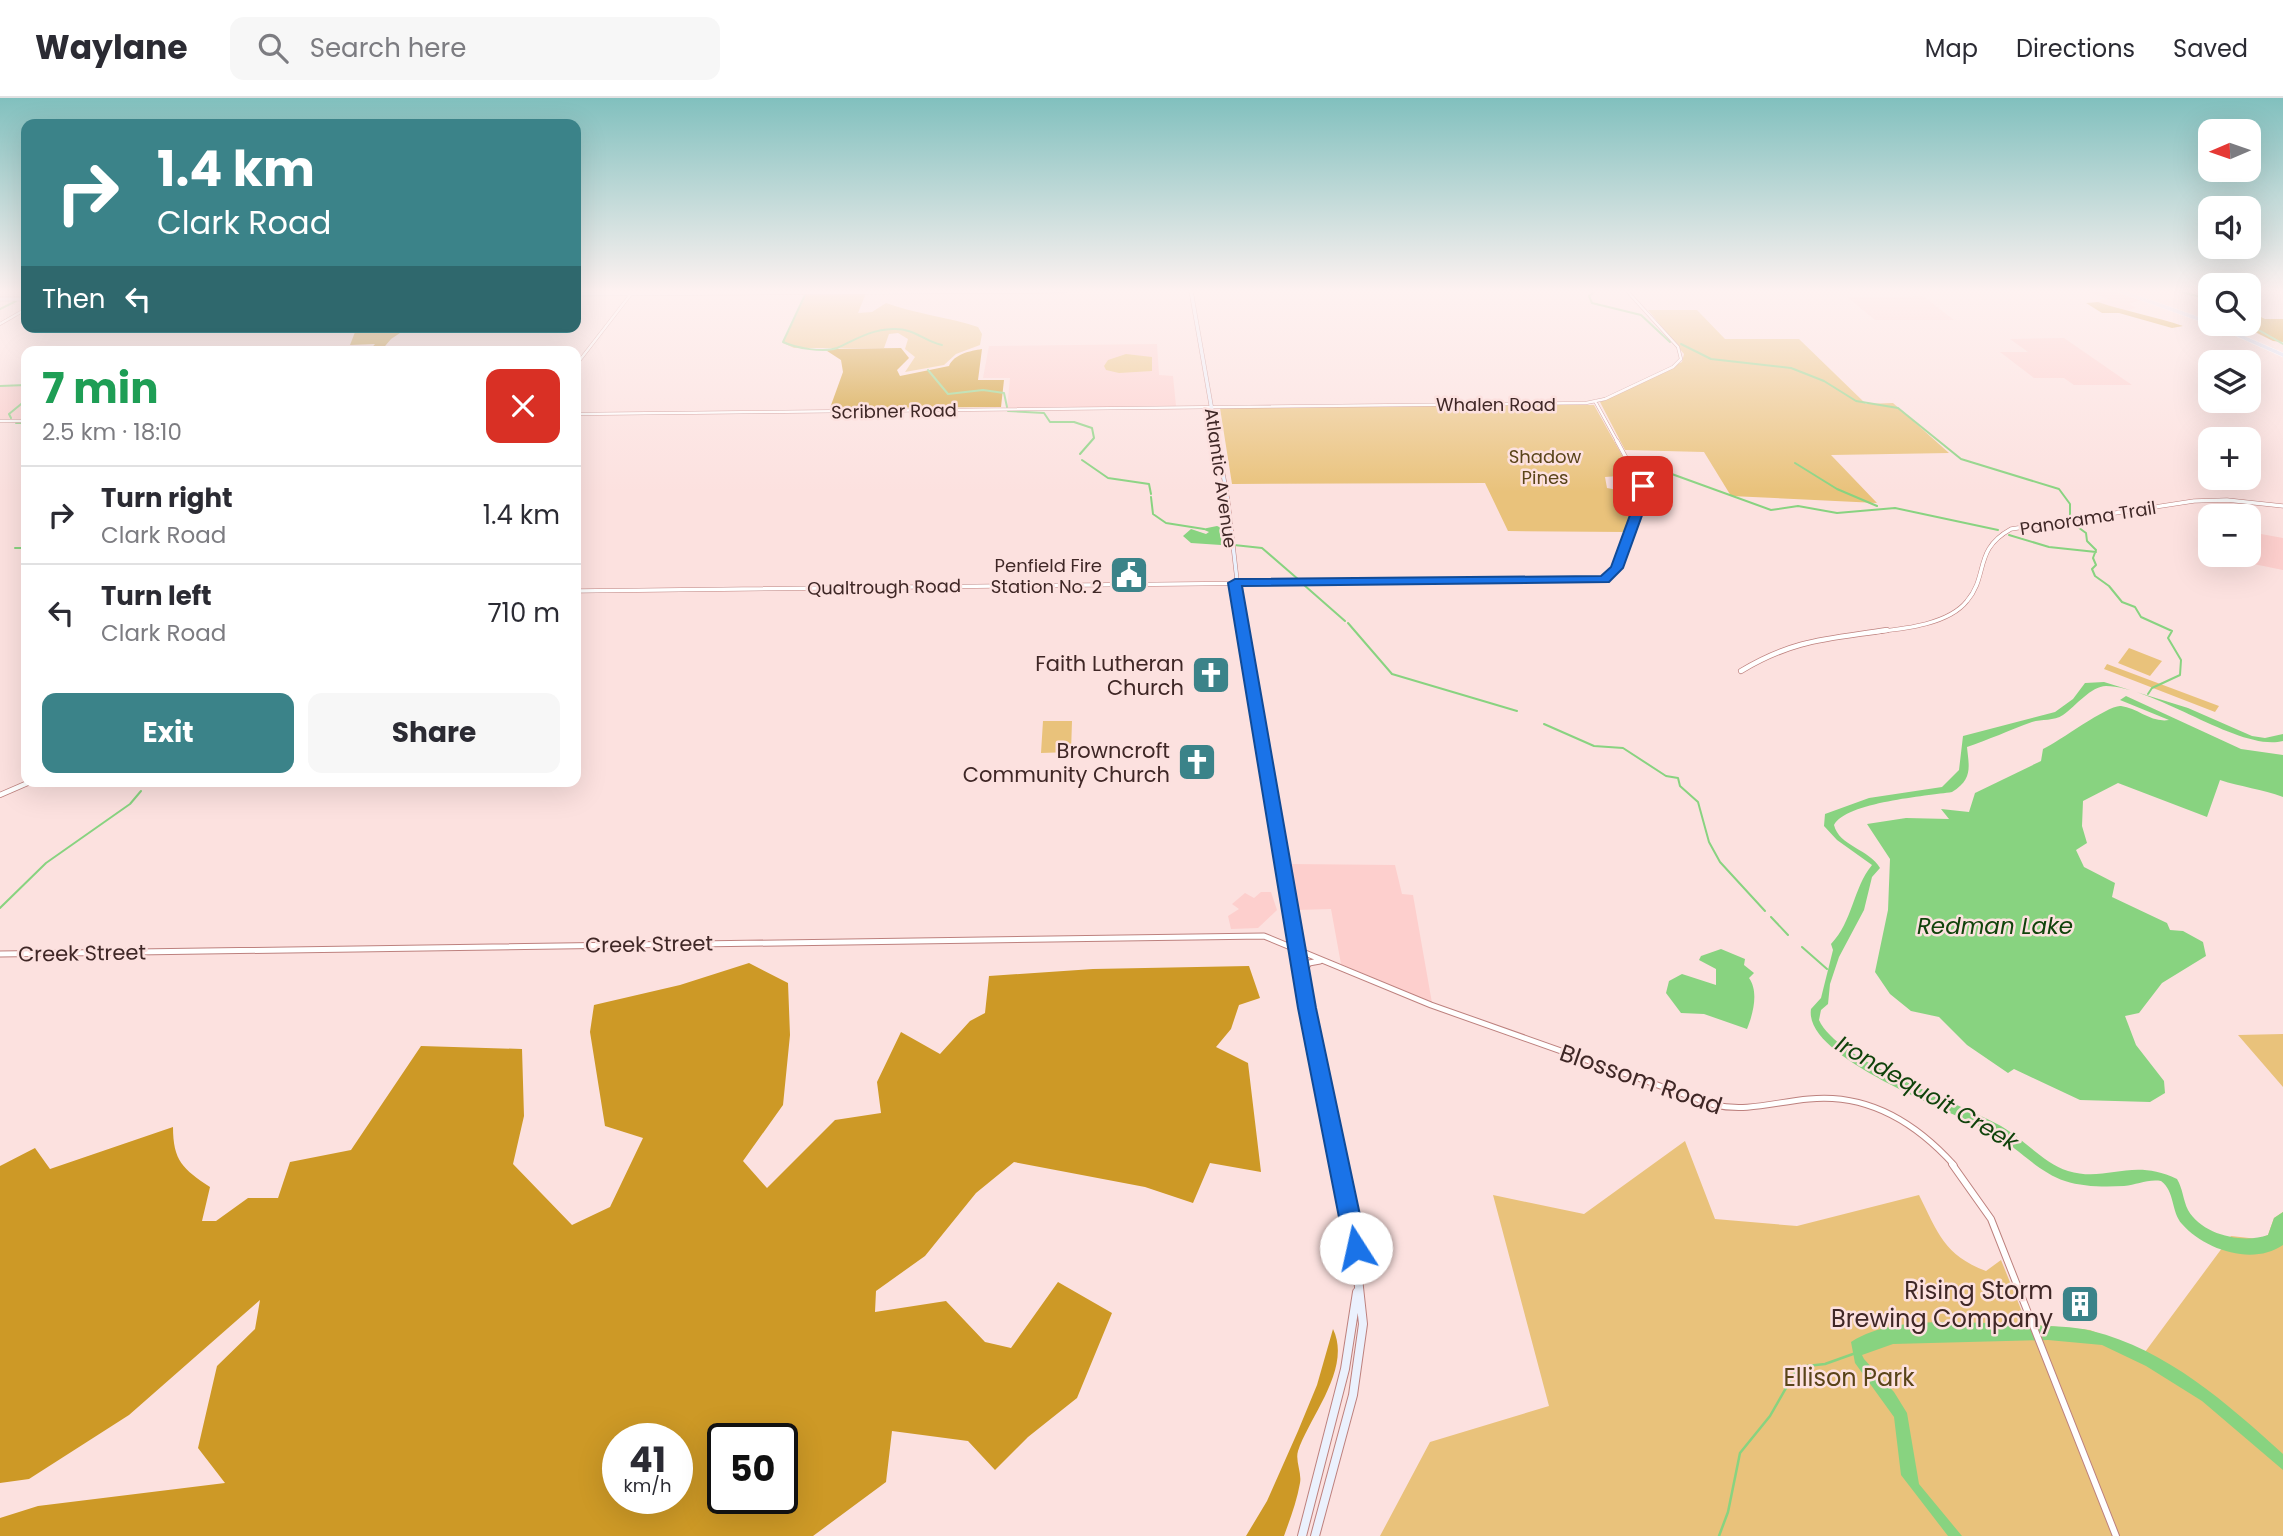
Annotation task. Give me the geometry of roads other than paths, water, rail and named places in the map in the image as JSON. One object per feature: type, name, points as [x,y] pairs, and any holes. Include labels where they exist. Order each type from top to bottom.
[{"type":"main road","name":"Atlantic Avenue","points":[[1203,358],[1228,502],[1235,583],[1296,948],[1352,1223],[1358,1289],[1345,1369],[1302,1536]]},
{"type":"main road","points":[[1315,1536],[1358,1369],[1363,1324],[1358,1289]]},
{"type":"street","name":"Whalen Road","points":[[1212,407],[1595,401],[1673,367],[1681,358]]},
{"type":"street","name":"Qualtrough Road","points":[[581,592],[1608,578],[1617,568],[1644,491],[1595,401]]},
{"type":"street","name":"Scribner Road","points":[[581,414],[1212,407]]},
{"type":"street","points":[[0,421],[21,421]]},
{"type":"street","name":"Panorama Trail","points":[[1741,671],[1779,649],[1799,643],[1914,624],[1957,610],[1969,600],[1987,546],[1995,537],[2011,529],[2200,500],[2283,506]]},
{"type":"street","points":[[0,795],[21,786]]},
{"type":"street","name":"Creek Street","points":[[0,954],[1236,934],[1264,936],[1296,948]]},
{"type":"street","name":"Blossom Road","points":[[1296,948],[1431,1005],[1714,1105],[1752,1111],[1808,1099],[1834,1098],[1863,1104],[1892,1116],[1926,1137],[1962,1172],[1991,1219],[2116,1536]]},
{"type":"street","points":[[1302,980],[1304,968],[1309,963],[1326,962]]},
{"type":"water","points":[[1217,526],[1222,528],[1221,545],[1191,543],[1183,536],[1191,529],[1206,534],[1209,532],[1202,529]]},
{"type":"water","name":"Irondequoit Creek","points":[[2104,682],[2188,708],[2252,736],[2265,738],[2283,734],[2283,741],[2265,742],[2244,737],[2126,689],[2100,687],[2059,717],[2032,722],[1967,747],[1967,777],[1952,792],[1888,801],[1841,817],[1834,825],[1837,832],[1848,843],[1869,856],[1880,868],[1872,877],[1864,910],[1839,957],[1830,984],[1828,1004],[1821,1010],[1819,1020],[1830,1035],[1873,1065],[2001,1126],[2041,1156],[2068,1171],[2095,1174],[2146,1170],[2177,1179],[2194,1219],[2213,1231],[2235,1238],[2258,1238],[2268,1235],[2274,1218],[2283,1212],[2283,1245],[2271,1251],[2258,1254],[2230,1252],[2203,1241],[2182,1224],[2169,1190],[2161,1181],[2102,1186],[2079,1184],[2055,1177],[1994,1134],[1856,1065],[1831,1047],[1815,1028],[1811,1009],[1821,998],[1833,950],[1831,944],[1844,925],[1872,865],[1837,840],[1824,826],[1825,814],[1869,798],[1942,787],[1959,770],[1963,736],[2055,712],[2073,699],[2085,683]]},
{"type":"water","name":"Redman Lake","points":[[2126,696],[2241,749],[2283,755],[2283,797],[2220,780],[2207,817],[2118,783],[2083,801],[2082,826],[2087,843],[2076,850],[2084,867],[2115,883],[2112,897],[2167,923],[2170,930],[2183,931],[2203,942],[2206,956],[2162,983],[2139,1013],[2125,1016],[2136,1045],[2164,1081],[2165,1093],[2150,1102],[2080,1100],[2014,1069],[2008,1073],[1967,1045],[1939,1017],[1911,1011],[1890,994],[1875,972],[1888,910],[1890,859],[1867,824],[1906,818],[1949,819],[1941,809],[1969,812],[1975,793],[2041,761],[2043,749],[2115,707],[2127,707],[2156,719],[2169,720],[2120,700]]},
{"type":"water","points":[[1721,949],[1745,959],[1744,965],[1754,973],[1749,978],[1754,996],[1747,1029],[1704,1014],[1681,1013],[1666,993],[1669,981],[1682,974],[1716,985],[1716,969],[1699,960],[1701,956]]},
{"type":"water","points":[[1911,1324],[2023,1324],[2092,1331],[2119,1339],[2170,1365],[2218,1398],[2283,1454],[2283,1470],[2202,1401],[2146,1366],[2102,1345],[2048,1340],[1893,1344],[1862,1355],[1894,1392],[1907,1413],[1919,1484],[1962,1536],[1948,1536],[1901,1475],[1894,1417],[1855,1363],[1851,1342],[1889,1327]]},
{"type":"waterway","points":[[1709,358],[1791,368],[1824,381],[1856,401],[1898,408],[1961,459],[2059,489],[2070,504],[2070,515]]},
{"type":"waterway","points":[[928,370],[948,394],[983,390],[1004,393],[1007,407]]},
{"type":"waterway","points":[[0,386],[21,385]]},
{"type":"waterway","points":[[11,418],[9,414],[21,404]]},
{"type":"waterway","points":[[1008,411],[1044,413],[1050,422],[1074,422],[1092,428],[1094,438],[1080,454]]},
{"type":"waterway","points":[[16,423],[21,423]]},
{"type":"waterway","points":[[1082,460],[1108,478],[1149,484],[1151,494]]},
{"type":"waterway","points":[[1795,463],[1837,489],[1877,506]]},
{"type":"waterway","points":[[1669,473],[1771,510],[1798,506],[1837,513],[1895,508],[1998,530]]},
{"type":"waterway","points":[[1151,497],[1153,514],[1166,523],[1204,529]]},
{"type":"waterway","points":[[2075,525],[2086,533],[2087,541],[2095,552]]},
{"type":"waterway","points":[[2009,535],[2049,547],[2095,552]]},
{"type":"waterway","points":[[1234,545],[1262,548],[1299,580]]},
{"type":"waterway","points":[[15,548],[21,548]]},
{"type":"waterway","points":[[2095,552],[2093,558],[2096,565],[2092,569],[2095,576],[2109,586],[2122,602],[2135,607],[2141,617],[2172,631],[2168,638],[2181,660],[2180,675],[2152,688],[2148,694]]},
{"type":"waterway","points":[[1304,585],[1345,621]]},
{"type":"waterway","points":[[1348,623],[1392,674],[1517,711]]},
{"type":"waterway","points":[[1544,724],[1594,746],[1623,748],[1666,776],[1678,778],[1680,786],[1698,802],[1709,842],[1720,862],[1765,911]]},
{"type":"waterway","points":[[0,908],[46,863],[130,804],[141,791]]},
{"type":"waterway","points":[[1771,917],[1788,935]]},
{"type":"waterway","points":[[1802,947],[1827,969]]},
{"type":"waterway","points":[[1719,1536],[1728,1512],[1740,1453],[1770,1416],[1798,1367],[1825,1364],[1853,1354]]},
{"type":"place","name":"Penfield Fire Station No. 2","points":[[1129,575]]},
{"type":"place","name":"Faith Lutheran Church","points":[[1211,675]]},
{"type":"place","name":"Browncroft Community Church","points":[[1197,762]]},
{"type":"place","name":"Rising Storm Brewing Company","points":[[2080,1304]]},
{"type":"park label","name":"Shadow Pines","points":[[1545,466]]},
{"type":"park label","name":"Ellison Park","points":[[1849,1377]]}]
